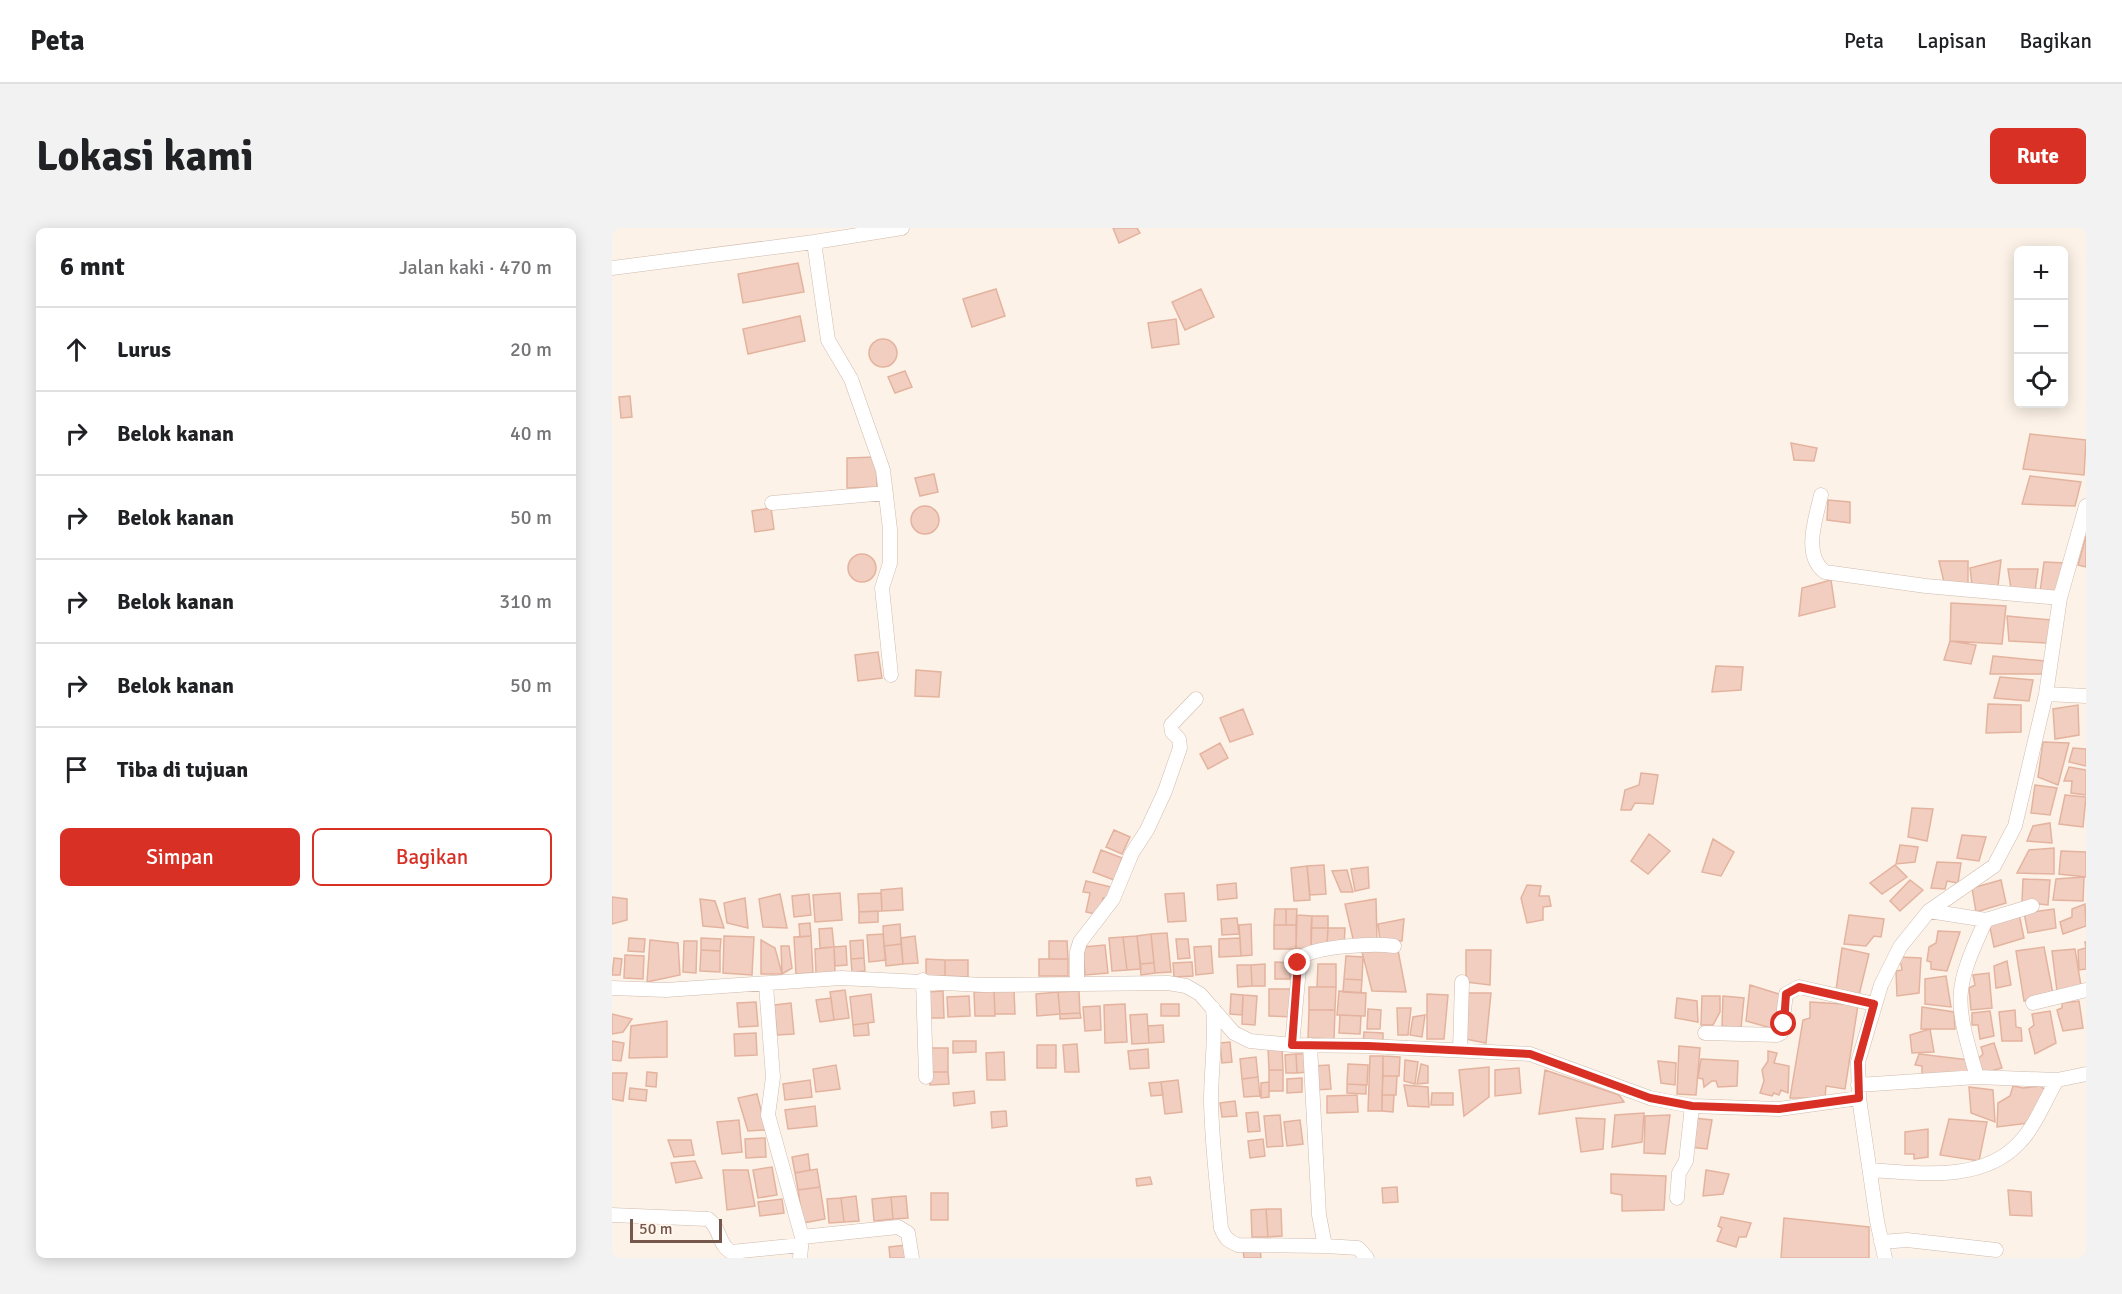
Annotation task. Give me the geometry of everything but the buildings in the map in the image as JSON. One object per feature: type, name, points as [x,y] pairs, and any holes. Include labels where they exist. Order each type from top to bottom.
[{"type":"street","points":[[612,268],[814,242],[902,228]]},
{"type":"street","points":[[814,242],[828,340],[852,379],[883,470],[890,563],[882,588],[891,675]]},
{"type":"street","points":[[772,503],[886,493]]},
{"type":"street","points":[[1821,495],[1813,550],[1820,568],[1825,573],[1926,586],[2060,598]]},
{"type":"street","points":[[1885,1258],[1858,1092],[1858,1062],[1874,1004],[1900,947],[1929,911],[1994,866],[2015,826],[2046,694],[2060,598],[2086,506]]},
{"type":"street","points":[[2046,694],[2086,696]]},
{"type":"street","points":[[1077,984],[1077,952],[1080,942],[1113,900],[1132,853],[1147,830],[1165,791],[1180,748],[1179,739],[1172,732],[1171,725],[1196,699]]},
{"type":"street","points":[[1929,911],[1986,920],[2032,906]]},
{"type":"street","points":[[1977,1077],[1962,1025],[1959,996],[1968,957],[1986,920]]},
{"type":"street","points":[[1292,1045],[1300,958],[1304,955],[1365,945],[1394,946]]},
{"type":"street","points":[[612,988],[666,990],[766,985],[841,978],[923,980],[984,985],[1168,983],[1186,986],[1200,994],[1213,1006],[1234,1033],[1242,1038],[1292,1045],[1530,1054],[1650,1098],[1692,1106],[1779,1109],[1858,1092],[1977,1077],[2057,1080],[2086,1074]]},
{"type":"street","points":[[923,980],[926,1077]]},
{"type":"street","points":[[1460,1050],[1462,982]]},
{"type":"street","points":[[766,985],[772,1077],[768,1115],[801,1247]]},
{"type":"street","points":[[1705,1033],[1777,1035],[1781,1033],[1784,1024],[1786,994],[1799,987],[1874,1004]]},
{"type":"street","points":[[2033,1003],[2086,990]]},
{"type":"street","points":[[1213,1006],[1215,1036],[1211,1089],[1212,1133],[1221,1228],[1227,1241],[1238,1245],[1358,1248],[1367,1258]]},
{"type":"street","points":[[1310,1045],[1319,1215],[1325,1246]]},
{"type":"street","points":[[1870,1170],[1966,1172],[2004,1156],[2021,1141],[2057,1080]]},
{"type":"street","points":[[1677,1198],[1679,1173],[1686,1161],[1692,1106]]},
{"type":"street","points":[[612,1215],[708,1219],[717,1228],[723,1246],[731,1252],[801,1247],[898,1227],[908,1233],[912,1258]]},
{"type":"street","points":[[1881,1242],[1907,1240],[1996,1250]]},
{"type":"route","points":[[1298,963],[1292,1045],[1368,1046],[1530,1054],[1650,1098],[1692,1106],[1779,1109],[1810,1107],[1859,1098],[1858,1062],[1874,1004],[1799,987],[1786,994],[1784,1024]]}]
